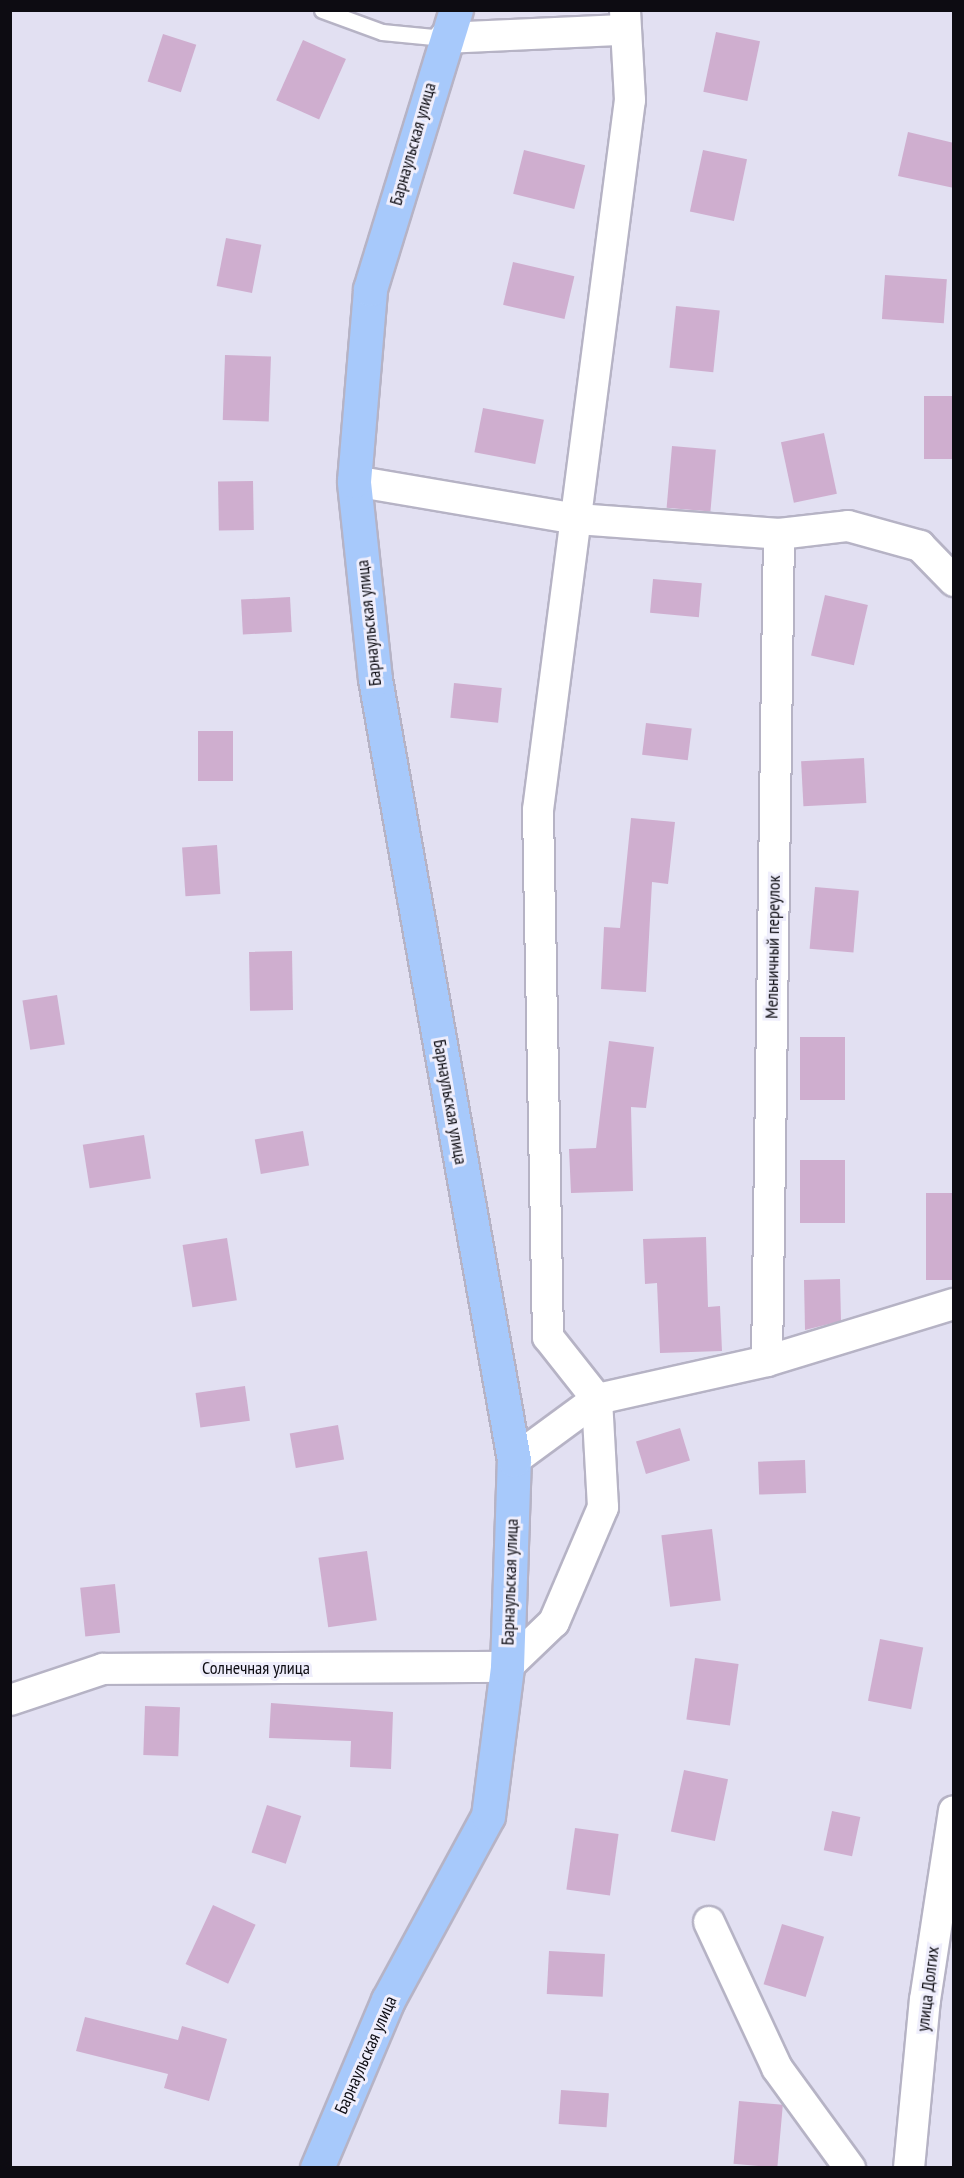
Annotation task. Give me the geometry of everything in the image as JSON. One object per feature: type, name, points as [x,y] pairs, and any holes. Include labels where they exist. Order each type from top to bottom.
[{"type":"main road","name":"Барнаульская улица","points":[[317,2168],[388,2000],[488,1816],[507,1666],[514,1460],[375,679],[354,480],[370,289],[450,24]]},
{"type":"street","points":[[450,24],[624,20],[630,100],[538,810],[548,1337],[597,1399],[603,1507],[554,1622],[507,1666]]},
{"type":"street","points":[[354,480],[577,519],[779,534],[848,526],[920,546],[954,581]]},
{"type":"street","name":"Мельничный переулок","points":[[766,1361],[779,534]]},
{"type":"street","points":[[514,1460],[597,1399],[766,1361],[954,1304]]},
{"type":"street","name":"Солнечная улица","points":[[10,1700],[103,1670],[507,1666]]},
{"type":"street","name":"улица Долгих","points":[[909,2168],[925,2000],[954,1811]]},
{"type":"street","points":[[709,1922],[777,2068],[850,2168]]},
{"type":"lane","points":[[322,10],[382,32],[450,24]]},
{"type":"building","points":[[716,32],[760,41],[747,101],[703,92]]},
{"type":"building","points":[[163,34],[196,45],[181,92],[148,82]]},
{"type":"building","points":[[303,40],[346,59],[319,119],[276,100]]},
{"type":"building","points":[[908,132],[954,143],[954,188],[898,176]]},
{"type":"building","points":[[524,150],[585,165],[574,209],[513,194]]},
{"type":"building","points":[[703,150],[747,159],[734,221],[690,212]]},
{"type":"building","points":[[226,238],[261,245],[252,293],[217,286]]},
{"type":"building","points":[[513,262],[574,276],[564,319],[503,305]]},
{"type":"building","points":[[885,275],[947,279],[944,323],[882,319]]},
{"type":"building","points":[[676,306],[720,311],[713,372],[670,368]]},
{"type":"building","points":[[225,355],[271,357],[269,422],[223,420]]},
{"type":"building","points":[[924,396],[954,396],[954,459],[924,459]]},
{"type":"building","points":[[483,408],[544,420],[535,464],[474,452]]},
{"type":"building","points":[[824,433],[837,494],[794,503],[781,442]]},
{"type":"building","points":[[672,446],[716,450],[710,512],[667,508]]},
{"type":"building","points":[[253,481],[254,530],[219,531],[218,482]]},
{"type":"building","points":[[653,579],[702,583],[699,617],[650,613]]},
{"type":"building","points":[[825,595],[868,605],[854,665],[811,655]]},
{"type":"building","points":[[290,597],[292,632],[243,635],[241,600]]},
{"type":"building","points":[[454,683],[502,688],[498,723],[450,718]]},
{"type":"building","points":[[646,723],[692,729],[688,760],[642,755]]},
{"type":"building","points":[[198,731],[233,731],[233,781],[198,781]]},
{"type":"building","points":[[864,758],[866,803],[803,806],[801,761]]},
{"type":"building","points":[[631,818],[675,822],[668,884],[652,882],[646,992],[601,989],[604,927],[620,928]]},
{"type":"building","points":[[217,845],[220,894],[186,896],[182,847]]},
{"type":"building","points":[[815,887],[859,891],[853,953],[810,949]]},
{"type":"building","points":[[292,951],[293,1010],[250,1011],[249,952]]},
{"type":"building","points":[[57,995],[65,1044],[30,1050],[22,1000]]},
{"type":"building","points":[[800,1037],[845,1037],[845,1100],[800,1100]]},
{"type":"building","points":[[609,1041],[654,1047],[646,1108],[631,1107],[633,1191],[571,1193],[569,1149],[596,1148]]},
{"type":"building","points":[[303,1131],[309,1165],[261,1174],[255,1140]]},
{"type":"building","points":[[144,1135],[151,1178],[90,1188],[83,1145]]},
{"type":"building","points":[[800,1160],[845,1160],[845,1223],[800,1223]]},
{"type":"building","points":[[926,1193],[954,1193],[954,1280],[926,1280]]},
{"type":"building","points":[[706,1237],[708,1307],[720,1306],[722,1351],[660,1353],[657,1283],[645,1284],[643,1239]]},
{"type":"building","points":[[227,1238],[237,1300],[192,1307],[183,1245]]},
{"type":"building","points":[[840,1279],[841,1321],[805,1330],[804,1280]]},
{"type":"building","points":[[245,1386],[250,1421],[200,1428],[195,1393]]},
{"type":"building","points":[[338,1425],[344,1459],[296,1468],[290,1434]]},
{"type":"building","points":[[680,1428],[690,1461],[646,1474],[636,1441]]},
{"type":"building","points":[[805,1460],[806,1493],[759,1495],[758,1462]]},
{"type":"building","points":[[712,1529],[721,1600],[670,1607],[661,1535]]},
{"type":"building","points":[[367,1551],[377,1620],[328,1627],[318,1558]]},
{"type":"building","points":[[115,1584],[120,1633],[85,1636],[80,1588]]},
{"type":"building","points":[[880,1639],[923,1647],[911,1709],[868,1701]]},
{"type":"building","points":[[695,1658],[739,1664],[730,1726],[686,1719]]},
{"type":"building","points":[[271,1703],[393,1712],[391,1769],[350,1767],[351,1741],[269,1738]]},
{"type":"building","points":[[145,1706],[180,1707],[178,1756],[143,1755]]},
{"type":"building","points":[[684,1770],[728,1779],[715,1841],[671,1832]]},
{"type":"building","points":[[267,1805],[301,1816],[286,1864],[252,1853]]},
{"type":"building","points":[[832,1811],[860,1817],[852,1856],[824,1850]]},
{"type":"building","points":[[575,1828],[619,1834],[610,1896],[566,1889]]},
{"type":"building","points":[[213,1905],[256,1925],[228,1984],[186,1964]]},
{"type":"building","points":[[782,1924],[824,1937],[806,1997],[764,1984]]},
{"type":"building","points":[[549,1951],[605,1954],[603,1997],[547,1994]]},
{"type":"building","points":[[85,2017],[178,2040],[182,2026],[227,2039],[209,2101],[164,2088],[168,2074],[76,2051]]},
{"type":"building","points":[[561,2090],[609,2093],[607,2127],[559,2124]]},
{"type":"building","points":[[739,2101],[783,2105],[777,2168],[734,2164]]}]
